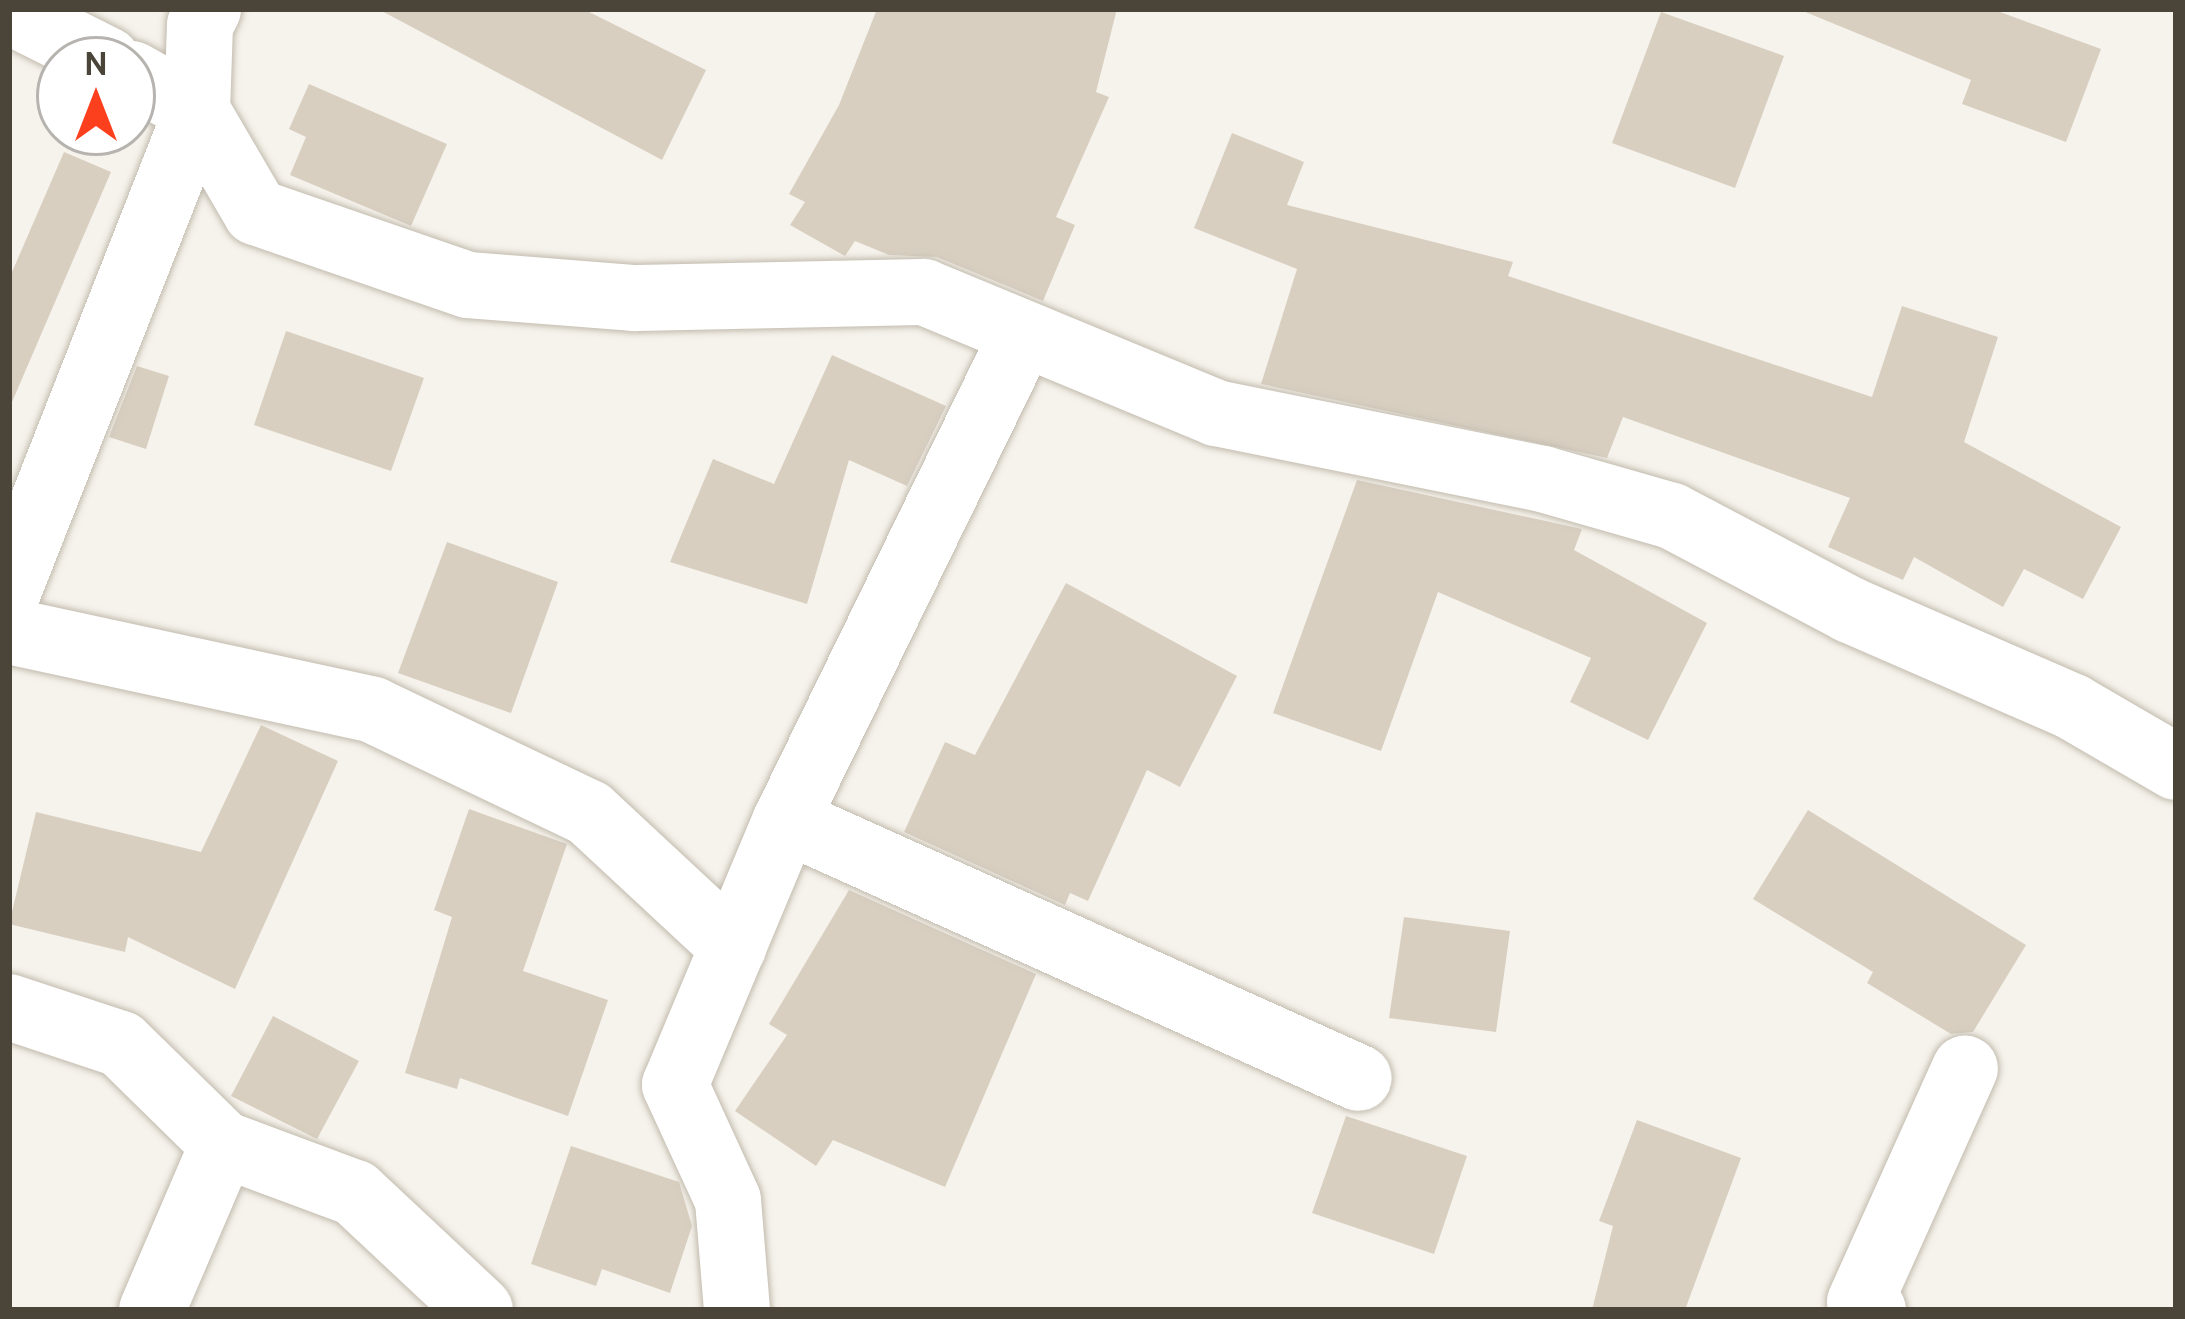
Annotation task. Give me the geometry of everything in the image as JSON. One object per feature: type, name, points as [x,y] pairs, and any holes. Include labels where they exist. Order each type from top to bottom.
[{"type":"street","points":[[9,589],[196,111],[200,25],[208,9]]},
{"type":"street","points":[[9,11],[59,36]]},
{"type":"street","points":[[156,88],[196,111],[256,212],[468,285],[635,298],[924,292],[1216,412],[1544,479],[1672,516],[1850,610],[2073,706],[2176,767]]},
{"type":"street","points":[[737,1310],[728,1200],[675,1085],[786,820],[1022,336]]},
{"type":"street","points":[[9,631],[373,710],[589,814],[733,947]]},
{"type":"street","points":[[786,820],[1359,1078]]},
{"type":"street","points":[[9,1007],[121,1045],[223,1144],[355,1193],[480,1310]]},
{"type":"street","points":[[1873,1310],[1860,1302],[1965,1068]]},
{"type":"street","points":[[152,1310],[223,1144]]},
{"type":"building","points":[[378,9],[583,9],[706,70],[662,160]]},
{"type":"building","points":[[877,9],[1117,9],[1096,92],[1109,97],[1056,217],[1075,225],[1043,301],[937,257],[889,255],[855,241],[845,256],[790,225],[805,202],[789,194],[839,105]]},
{"type":"building","points":[[1798,9],[1992,9],[2101,49],[2066,142],[1962,104],[1971,80]]},
{"type":"building","points":[[1661,12],[1784,56],[1735,188],[1612,143]]},
{"type":"building","points":[[309,84],[447,144],[411,226],[290,175],[306,137],[289,129]]},
{"type":"building","points":[[1232,133],[1304,162],[1287,205],[1513,262],[1508,276],[1872,397],[1902,306],[1998,337],[1964,442],[2121,527],[2083,599],[2024,569],[2003,607],[1914,557],[1903,580],[1828,547],[1850,498],[1623,417],[1607,458],[1261,384],[1297,269],[1194,228]]},
{"type":"building","points":[[62,156],[111,172],[9,409],[9,279]]},
{"type":"building","points":[[286,331],[424,378],[391,471],[254,425]]},
{"type":"building","points":[[832,355],[946,406],[907,486],[849,460],[807,604],[670,562],[713,459],[774,484]]},
{"type":"building","points":[[137,366],[169,376],[146,449],[109,437]]},
{"type":"building","points":[[1357,480],[1582,529],[1574,550],[1707,623],[1648,740],[1570,702],[1591,658],[1438,592],[1381,751],[1273,713]]},
{"type":"building","points":[[447,542],[558,582],[511,713],[398,673]]},
{"type":"building","points":[[1066,583],[1237,676],[1180,787],[1147,770],[1088,901],[1070,893],[1065,905],[904,832],[945,742],[975,755]]},
{"type":"building","points":[[261,725],[338,761],[235,989],[128,937],[125,952],[9,924],[36,812],[201,852]]},
{"type":"building","points":[[469,809],[567,844],[523,971],[608,1000],[568,1116],[460,1078],[457,1089],[405,1073],[452,917],[434,910]]},
{"type":"building","points":[[1808,810],[2026,945],[1973,1032],[1951,1034],[1867,983],[1873,972],[1753,899]]},
{"type":"building","points":[[849,890],[1036,974],[945,1187],[833,1140],[816,1166],[735,1111],[787,1035],[769,1024]]},
{"type":"building","points":[[1404,917],[1510,931],[1496,1032],[1389,1018]]},
{"type":"building","points":[[273,1016],[359,1061],[317,1139],[231,1096]]},
{"type":"building","points":[[1346,1116],[1467,1156],[1434,1254],[1312,1213]]},
{"type":"building","points":[[1637,1120],[1741,1158],[1685,1310],[1592,1310],[1613,1226],[1599,1221]]},
{"type":"building","points":[[571,1146],[679,1182],[692,1226],[670,1293],[602,1269],[596,1286],[531,1264]]}]
